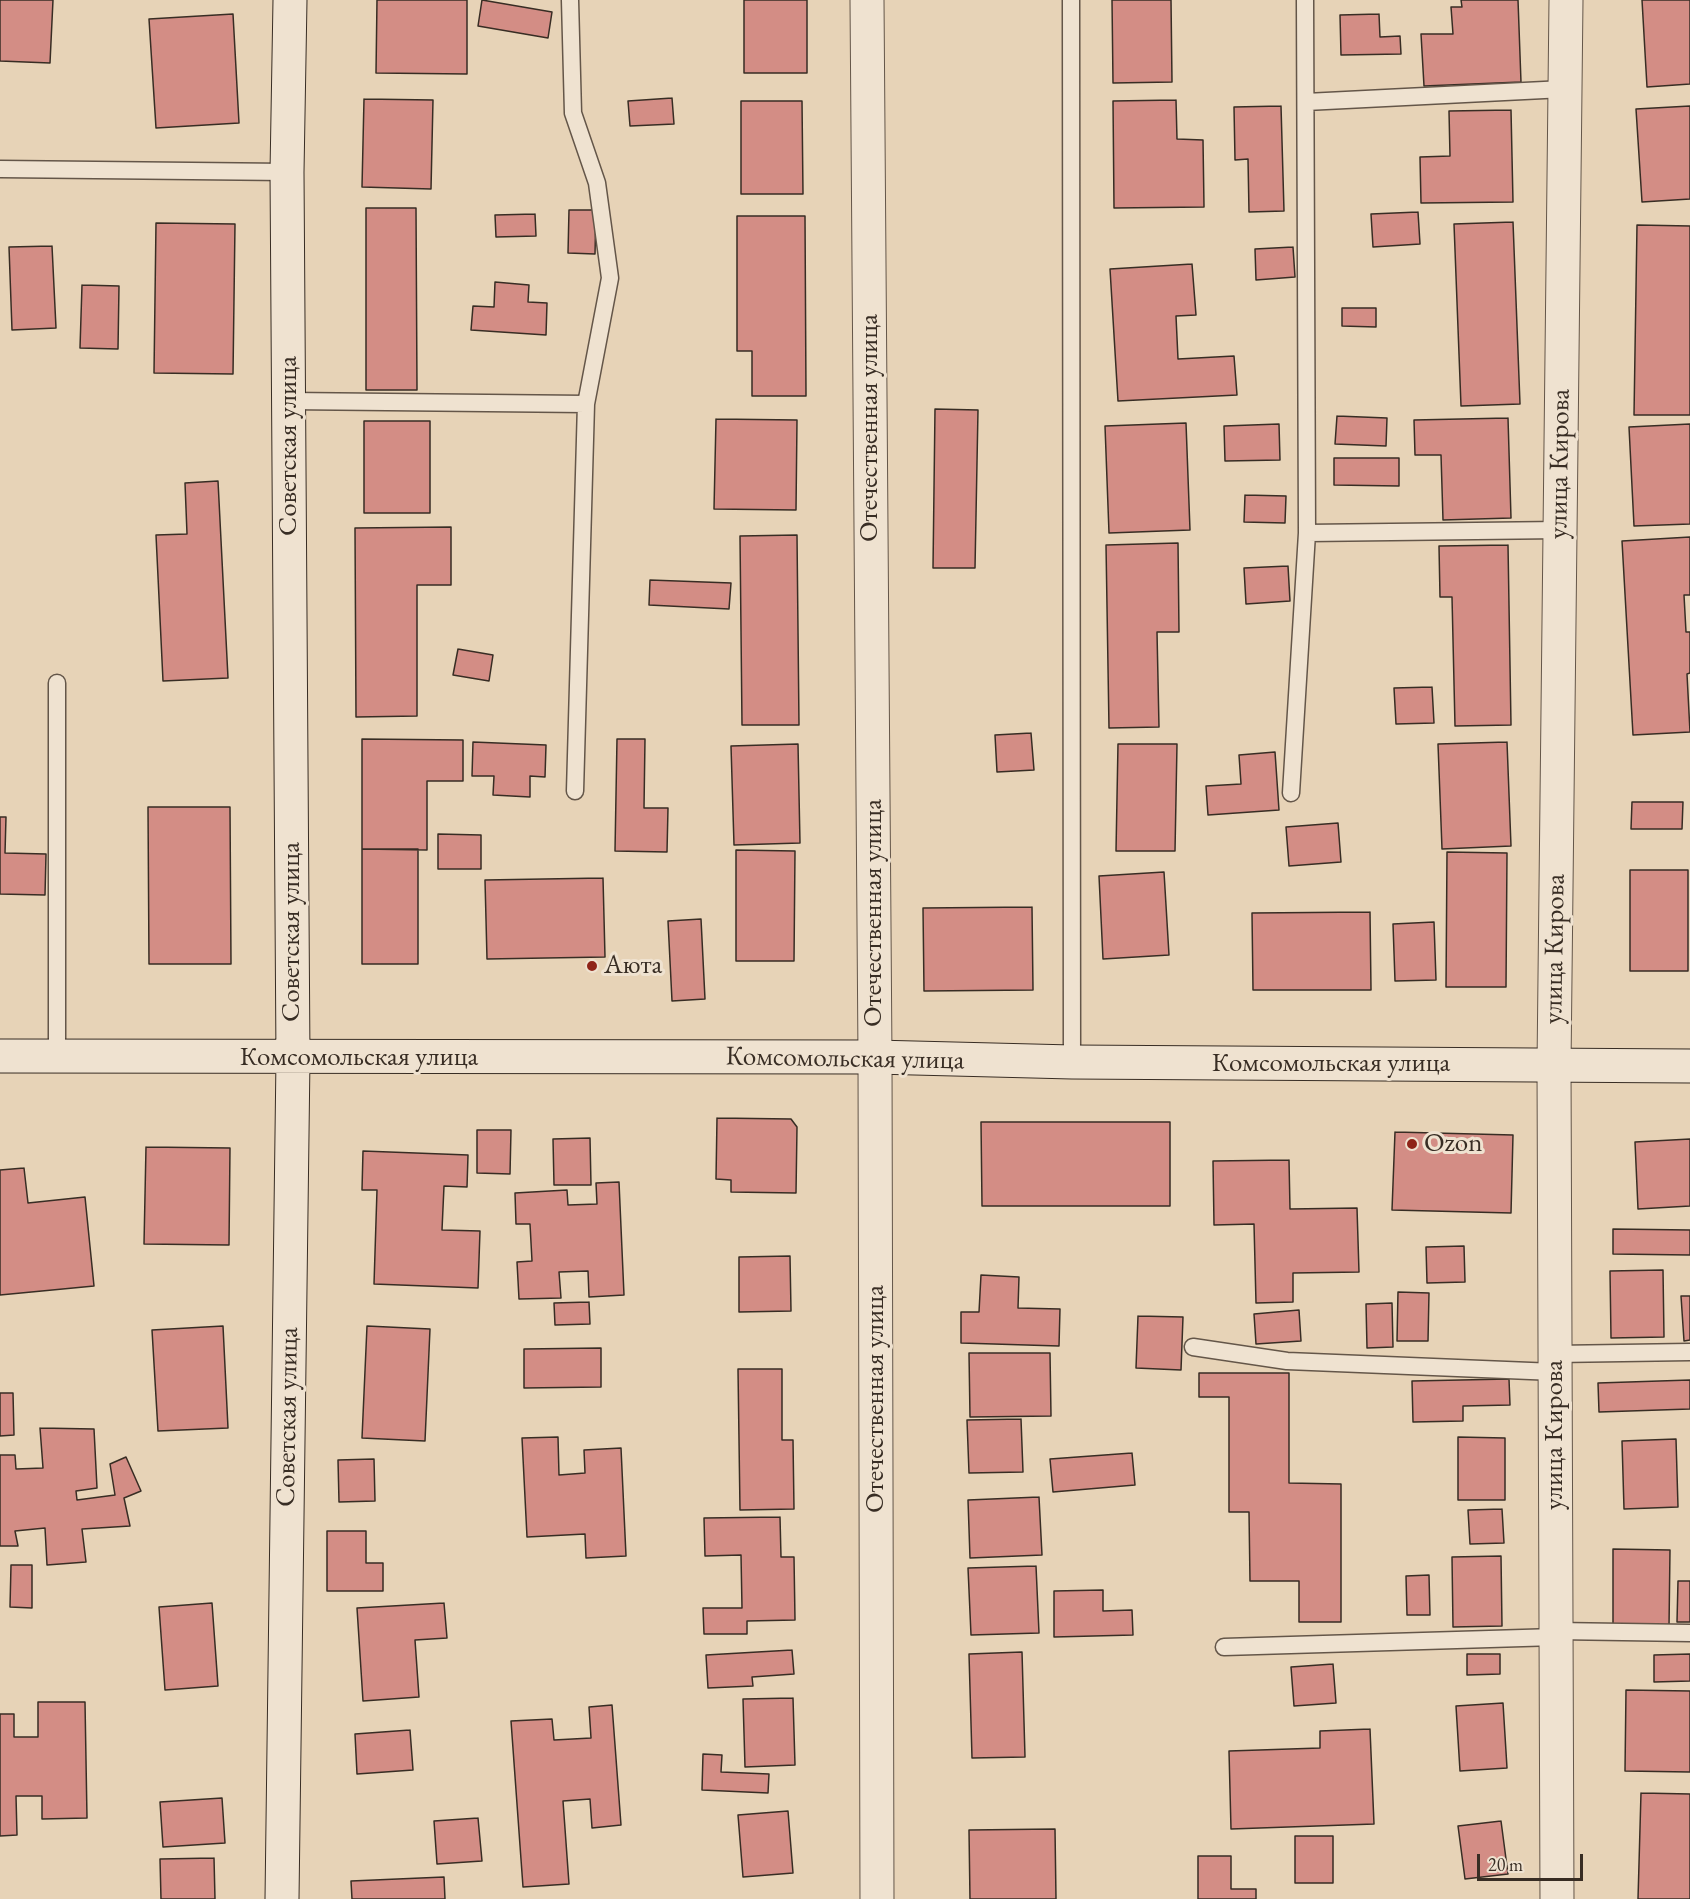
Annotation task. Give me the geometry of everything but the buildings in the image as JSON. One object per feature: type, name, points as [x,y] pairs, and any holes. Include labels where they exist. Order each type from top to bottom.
[{"type":"street","name":"Советская улица","points":[[282,1899],[292,1058],[287,172],[290,0]]},
{"type":"street","name":"Отечественная улица","points":[[867,0],[875,1057],[877,1899]]},
{"type":"street","name":"улица Кирова","points":[[1557,1899],[1554,1065],[1566,0]]},
{"type":"street","name":"Комсомольская улица","points":[[0,1056],[875,1057],[1072,1062],[1690,1066]]},
{"type":"lane","points":[[570,0],[573,113],[597,183],[610,278],[586,404],[575,791]]},
{"type":"lane","points":[[1071,0],[1072,1062]]},
{"type":"lane","points":[[1291,794],[1307,533],[1305,0]]},
{"type":"lane","points":[[1306,102],[1564,89]]},
{"type":"lane","points":[[0,169],[287,172]]},
{"type":"lane","points":[[288,401],[586,404]]},
{"type":"lane","points":[[1307,533],[1560,530]]},
{"type":"lane","points":[[57,683],[57,1056]]},
{"type":"lane","points":[[1193,1347],[1287,1361],[1555,1363],[1690,1352]]},
{"type":"lane","points":[[1224,1647],[1556,1634],[1690,1633]]},
{"type":"place","name":"Аюта","points":[[592,966]]},
{"type":"place","name":"Ozon","points":[[1412,1144]]}]
